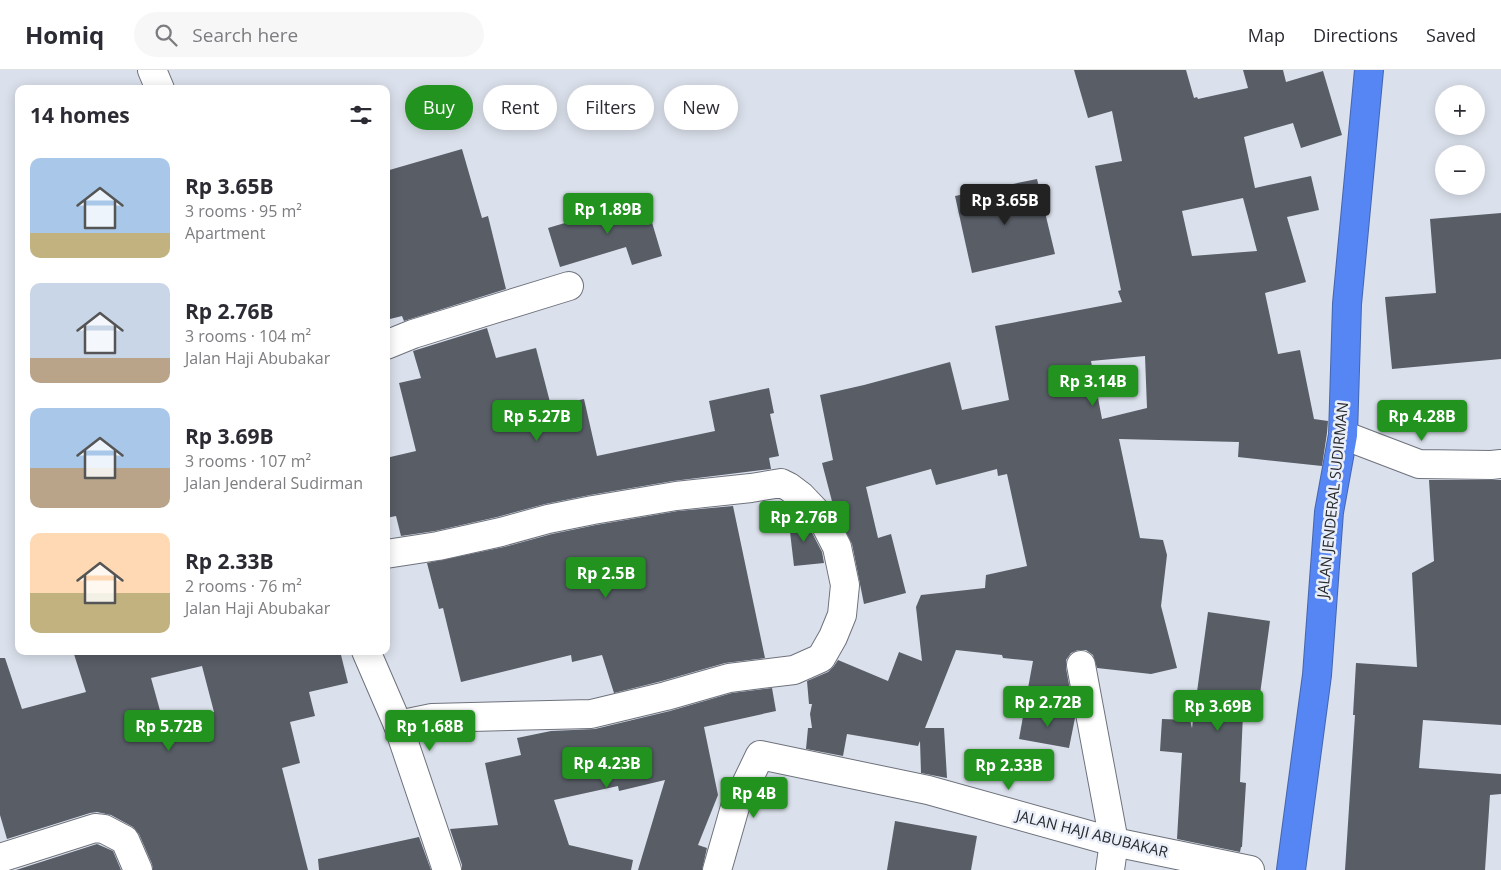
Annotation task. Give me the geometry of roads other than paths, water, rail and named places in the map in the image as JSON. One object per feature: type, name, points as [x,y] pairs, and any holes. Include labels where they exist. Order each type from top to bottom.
[{"type":"highway","name":"JALAN JENDERAL SUDIRMAN","points":[[1291,870],[1317,675],[1329,512],[1343,435],[1347,304],[1369,70]]},
{"type":"street","points":[[152,70],[158,85]]},
{"type":"street","points":[[390,343],[413,334],[569,286]]},
{"type":"street","points":[[1343,435],[1420,464],[1501,464]]},
{"type":"street","points":[[390,553],[438,546],[548,519],[676,496],[781,483],[801,496],[822,518],[837,547],[845,585],[842,615],[834,637],[820,658],[794,670],[729,678],[666,696],[590,714],[432,718],[398,725]]},
{"type":"street","points":[[368,655],[398,725],[447,870]]},
{"type":"street","points":[[1081,666],[1114,842],[1110,870]]},
{"type":"street","name":"JALAN HAJI ABUBAKAR","points":[[717,870],[735,807],[760,755],[928,790],[1114,842],[1250,870]]},
{"type":"street","points":[[0,858],[95,828],[104,829],[125,840],[138,870]]}]
